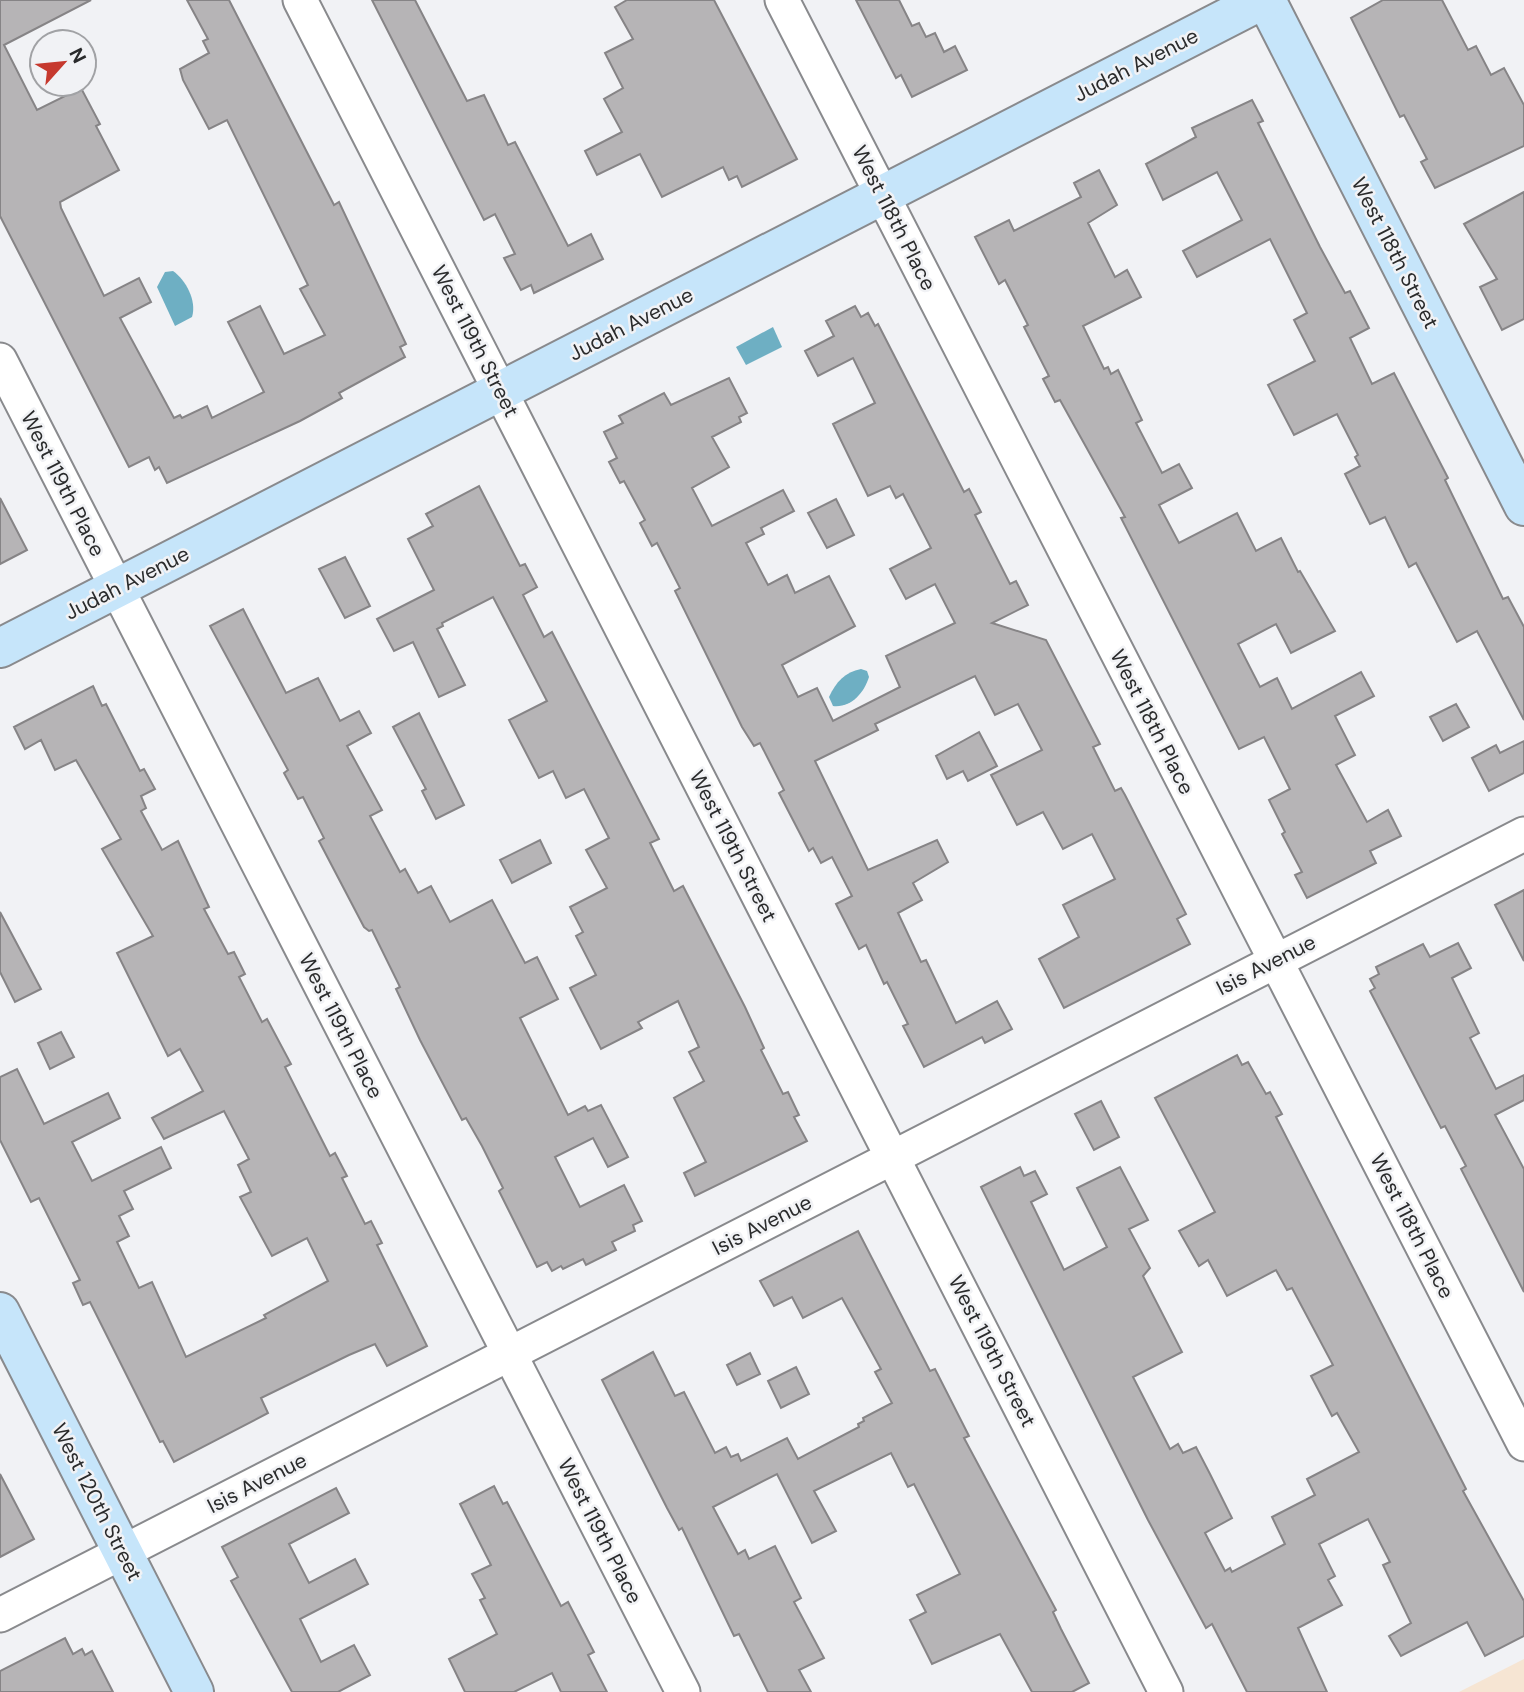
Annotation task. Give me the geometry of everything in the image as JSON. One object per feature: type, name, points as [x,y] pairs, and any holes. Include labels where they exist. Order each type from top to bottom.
[{"type":"street","name":"West 119th Street","points":[[300,0],[1166,1692]]},
{"type":"street","name":"West 118th Place","points":[[782,0],[1524,1444]]},
{"type":"street","name":"Judah Avenue","points":[[0,648],[1264,0]]},
{"type":"street","name":"West 118th Street","points":[[1264,0],[1524,506]]},
{"type":"street","name":"West 119th Place","points":[[0,360],[683,1692]]},
{"type":"street","name":"Isis Avenue","points":[[0,1615],[1524,834]]},
{"type":"street","name":"West 120th Street","points":[[0,1312],[194,1692]]},
{"type":"shaded area","points":[[1524,1659],[1524,1692],[1459,1692]]},
{"type":"water","points":[[173,271],[186,285],[193,304],[192,317],[175,326],[157,287],[165,272]]},
{"type":"water","points":[[773,327],[782,347],[746,365],[736,347]]},
{"type":"water","points":[[861,669],[867,671],[869,677],[864,689],[846,705],[833,706],[829,697],[838,682],[846,675]]},
{"type":"building","points":[[0,0],[91,0],[37,28],[28,28],[28,33],[4,45],[28,92],[28,98],[31,98],[37,110],[61,98],[86,98],[100,124],[96,126],[119,170],[60,202],[61,208],[104,296],[139,278],[151,302],[120,318],[174,418],[180,415],[182,418],[207,406],[212,418],[264,392],[228,322],[260,306],[284,354],[325,335],[300,289],[308,285],[227,120],[209,129],[183,80],[180,69],[209,53],[203,41],[208,39],[187,0],[229,0],[334,205],[339,202],[406,344],[400,347],[405,357],[339,393],[342,398],[300,421],[167,483],[159,467],[155,470],[149,457],[129,467],[0,216]]},
{"type":"building","points":[[372,0],[415,0],[467,101],[484,95],[508,145],[515,142],[568,246],[591,234],[603,259],[534,293],[531,285],[521,290],[504,258],[515,254],[495,214],[484,220]]},
{"type":"building","points":[[627,0],[714,0],[797,159],[742,187],[737,176],[729,180],[723,167],[662,197],[640,154],[597,175],[585,151],[622,132],[604,99],[623,88],[605,53],[633,39],[615,7]]},
{"type":"building","points":[[856,0],[899,0],[912,26],[919,23],[926,37],[935,33],[944,52],[955,46],[967,70],[912,97],[901,75],[896,78]]},
{"type":"building","points":[[1383,0],[1442,0],[1468,50],[1476,46],[1491,75],[1504,68],[1524,105],[1524,146],[1435,188],[1421,162],[1427,159],[1404,115],[1400,117],[1351,18]]},
{"type":"building","points":[[1252,100],[1263,121],[1258,123],[1320,247],[1345,293],[1350,291],[1369,328],[1350,338],[1372,384],[1394,373],[1448,478],[1445,480],[1503,599],[1508,597],[1524,627],[1524,720],[1477,631],[1457,642],[1416,563],[1409,567],[1385,517],[1370,524],[1345,474],[1360,466],[1355,457],[1358,455],[1337,414],[1294,435],[1268,385],[1315,361],[1294,320],[1307,313],[1270,239],[1197,277],[1183,251],[1242,220],[1217,172],[1163,200],[1146,164],[1196,137],[1192,128]]},
{"type":"building","points":[[1099,170],[1117,205],[1088,223],[1115,277],[1127,270],[1141,297],[1083,326],[1104,369],[1108,367],[1111,374],[1118,370],[1142,420],[1136,423],[1162,473],[1179,464],[1192,488],[1159,505],[1179,543],[1237,513],[1256,551],[1281,538],[1298,572],[1300,571],[1335,631],[1291,653],[1276,624],[1238,644],[1260,687],[1277,678],[1292,709],[1361,672],[1374,696],[1335,716],[1355,755],[1336,765],[1367,822],[1388,810],[1401,836],[1370,851],[1376,863],[1307,898],[1295,875],[1302,872],[1282,834],[1285,832],[1269,800],[1290,789],[1264,737],[1239,749],[1121,518],[1125,517],[1060,400],[1055,402],[1043,379],[1049,376],[1024,327],[1028,325],[1005,280],[999,284],[975,237],[1009,220],[1014,231],[1081,197],[1074,183]]},
{"type":"building","points":[[1524,192],[1524,319],[1502,330],[1480,287],[1497,279],[1464,224]]},
{"type":"building","points":[[855,306],[861,317],[868,313],[875,326],[878,324],[964,492],[969,489],[981,512],[975,515],[1010,584],[1016,581],[1028,605],[992,623],[1046,640],[1100,744],[1093,747],[1115,791],[1121,788],[1186,914],[1177,919],[1190,944],[1064,1008],[1039,959],[1079,937],[1063,905],[1115,879],[1092,834],[1063,849],[1043,812],[1017,825],[991,775],[1042,750],[1018,704],[995,715],[975,676],[875,724],[878,730],[815,761],[868,870],[937,840],[948,862],[913,883],[922,900],[898,913],[921,962],[926,960],[956,1023],[997,1001],[1012,1029],[985,1043],[982,1037],[924,1067],[903,1026],[908,1024],[887,982],[884,984],[866,945],[859,949],[836,904],[852,896],[832,857],[821,863],[813,848],[809,851],[779,793],[784,790],[760,743],[754,746],[742,727],[675,591],[680,588],[657,543],[652,546],[640,523],[645,520],[624,481],[620,483],[609,462],[617,458],[604,432],[623,423],[619,416],[664,393],[671,405],[729,378],[747,413],[739,417],[741,422],[712,437],[729,467],[692,488],[712,526],[783,490],[794,511],[761,528],[764,534],[746,543],[768,585],[787,575],[795,593],[829,576],[855,626],[782,665],[798,697],[817,688],[833,721],[900,687],[886,656],[955,623],[935,584],[906,599],[890,569],[931,548],[903,494],[896,498],[890,486],[868,496],[833,424],[875,403],[853,358],[818,376],[805,351],[834,336],[826,321]]},
{"type":"building","points":[[479,486],[520,566],[525,564],[537,587],[523,595],[544,637],[552,632],[659,839],[650,843],[674,891],[683,886],[745,1007],[764,1048],[761,1050],[783,1094],[788,1092],[799,1115],[794,1117],[807,1141],[695,1196],[684,1173],[706,1162],[674,1098],[704,1081],[689,1052],[699,1047],[678,1001],[638,1022],[642,1028],[601,1049],[570,988],[596,975],[576,936],[583,932],[570,907],[607,888],[586,850],[609,838],[584,789],[566,798],[553,771],[539,778],[509,720],[547,701],[493,597],[442,623],[443,626],[437,629],[465,685],[439,697],[413,642],[394,651],[377,619],[434,590],[408,539],[433,526],[426,514]]},
{"type":"building","points":[[0,498],[27,550],[0,564]]},
{"type":"building","points":[[836,499],[854,535],[827,548],[808,513]]},
{"type":"building","points":[[345,557],[370,606],[345,618],[319,569]]},
{"type":"building","points":[[243,609],[286,693],[318,678],[340,721],[359,711],[371,733],[347,746],[382,810],[370,816],[400,872],[405,869],[418,893],[431,886],[450,922],[492,900],[525,963],[537,957],[558,999],[520,1018],[568,1115],[585,1106],[588,1111],[601,1105],[628,1157],[608,1167],[593,1138],[555,1157],[580,1207],[624,1185],[642,1221],[633,1225],[635,1231],[612,1242],[616,1250],[586,1265],[583,1259],[563,1269],[561,1266],[552,1271],[547,1262],[537,1267],[499,1191],[503,1188],[482,1146],[466,1118],[462,1120],[420,1040],[396,989],[400,987],[372,930],[364,927],[319,841],[324,838],[303,797],[298,799],[284,773],[288,770],[210,626]]},
{"type":"building","points":[[93,686],[102,706],[106,704],[140,771],[144,769],[155,789],[141,796],[146,808],[141,811],[162,850],[178,841],[209,907],[204,909],[228,954],[234,952],[245,974],[239,977],[262,1022],[267,1019],[291,1064],[285,1067],[330,1156],[335,1153],[347,1176],[342,1178],[365,1224],[371,1221],[382,1243],[377,1245],[427,1346],[387,1366],[375,1344],[349,1355],[261,1398],[268,1413],[174,1462],[163,1441],[160,1442],[90,1302],[83,1305],[73,1283],[80,1280],[39,1198],[31,1202],[0,1140],[0,1077],[17,1069],[44,1124],[108,1093],[120,1118],[72,1142],[92,1181],[161,1147],[171,1168],[124,1191],[133,1209],[119,1216],[129,1236],[117,1242],[139,1288],[152,1282],[186,1357],[266,1318],[264,1315],[328,1281],[307,1238],[272,1256],[240,1197],[251,1192],[238,1165],[249,1159],[224,1111],[164,1139],[152,1118],[203,1091],[180,1049],[168,1056],[117,953],[153,936],[102,849],[121,839],[76,760],[55,770],[41,740],[25,749],[14,727]]},
{"type":"building","points":[[1456,704],[1469,727],[1443,741],[1430,717]]},
{"type":"building","points":[[419,713],[464,805],[436,819],[422,791],[426,789],[393,727]]},
{"type":"building","points":[[979,732],[997,766],[968,781],[963,771],[947,779],[936,756]]},
{"type":"building","points":[[1524,741],[1524,773],[1489,791],[1472,758],[1496,745],[1500,753]]},
{"type":"building","points":[[540,840],[551,863],[512,883],[500,860]]},
{"type":"building","points":[[1524,890],[1524,961],[1495,905]]},
{"type":"building","points":[[0,912],[41,989],[15,1002],[0,972]]},
{"type":"building","points":[[1458,943],[1471,968],[1452,978],[1479,1033],[1470,1038],[1496,1089],[1524,1075],[1524,1100],[1495,1115],[1524,1169],[1524,1292],[1461,1169],[1466,1166],[1445,1126],[1441,1128],[1370,991],[1375,988],[1370,979],[1379,974],[1376,967],[1423,944],[1430,957]]},
{"type":"building","points":[[61,1032],[74,1057],[50,1069],[38,1043]]},
{"type":"building","points":[[1237,1055],[1242,1065],[1248,1062],[1266,1094],[1270,1092],[1282,1114],[1276,1117],[1466,1489],[1463,1491],[1524,1601],[1524,1636],[1485,1656],[1467,1622],[1401,1656],[1389,1636],[1411,1623],[1383,1565],[1390,1562],[1368,1519],[1319,1544],[1335,1576],[1328,1580],[1342,1605],[1298,1628],[1327,1692],[1247,1692],[1212,1624],[1206,1628],[1148,1520],[981,1187],[1020,1167],[1024,1176],[1035,1171],[1047,1194],[1031,1202],[1064,1270],[1107,1247],[1077,1188],[1120,1167],[1148,1220],[1129,1229],[1150,1268],[1143,1276],[1182,1352],[1133,1377],[1170,1449],[1178,1444],[1183,1453],[1196,1447],[1210,1474],[1232,1518],[1205,1533],[1225,1571],[1230,1568],[1232,1572],[1285,1544],[1272,1517],[1315,1495],[1307,1479],[1359,1452],[1337,1413],[1332,1416],[1311,1376],[1333,1365],[1292,1288],[1287,1290],[1276,1270],[1227,1296],[1208,1260],[1199,1266],[1179,1231],[1215,1212],[1155,1098]]},
{"type":"building","points":[[1101,1101],[1119,1137],[1094,1150],[1075,1114]]},
{"type":"building","points":[[858,1231],[930,1371],[935,1369],[969,1436],[964,1438],[1056,1610],[1053,1612],[1089,1683],[1072,1692],[1032,1692],[1000,1634],[932,1664],[910,1620],[926,1612],[917,1595],[960,1574],[914,1484],[908,1487],[891,1453],[814,1491],[836,1531],[812,1543],[777,1474],[713,1507],[738,1554],[745,1550],[749,1559],[775,1546],[801,1598],[794,1602],[824,1658],[799,1670],[811,1692],[768,1692],[739,1634],[734,1636],[682,1528],[679,1530],[667,1508],[602,1380],[653,1352],[675,1396],[684,1392],[715,1453],[726,1447],[731,1457],[738,1454],[741,1461],[787,1438],[798,1459],[859,1427],[858,1424],[864,1421],[863,1418],[892,1403],[875,1372],[881,1369],[842,1298],[803,1318],[792,1297],[774,1306],[760,1281]]},
{"type":"building","points":[[750,1353],[760,1374],[737,1385],[727,1365]]},
{"type":"building","points":[[796,1367],[809,1394],[781,1408],[768,1381]]},
{"type":"building","points":[[0,1474],[34,1539],[0,1557]]},
{"type":"building","points":[[494,1486],[503,1504],[507,1502],[561,1606],[568,1602],[594,1652],[588,1655],[607,1692],[561,1692],[552,1673],[514,1692],[465,1692],[449,1659],[497,1634],[480,1600],[485,1598],[472,1574],[491,1565],[460,1504]]},
{"type":"building","points":[[336,1488],[349,1513],[289,1544],[309,1583],[355,1559],[368,1584],[300,1619],[321,1662],[354,1645],[370,1675],[338,1692],[292,1692],[231,1581],[238,1577],[222,1547]]},
{"type":"building","points":[[65,1638],[73,1654],[82,1649],[85,1655],[92,1651],[113,1692],[0,1692],[0,1671]]}]
